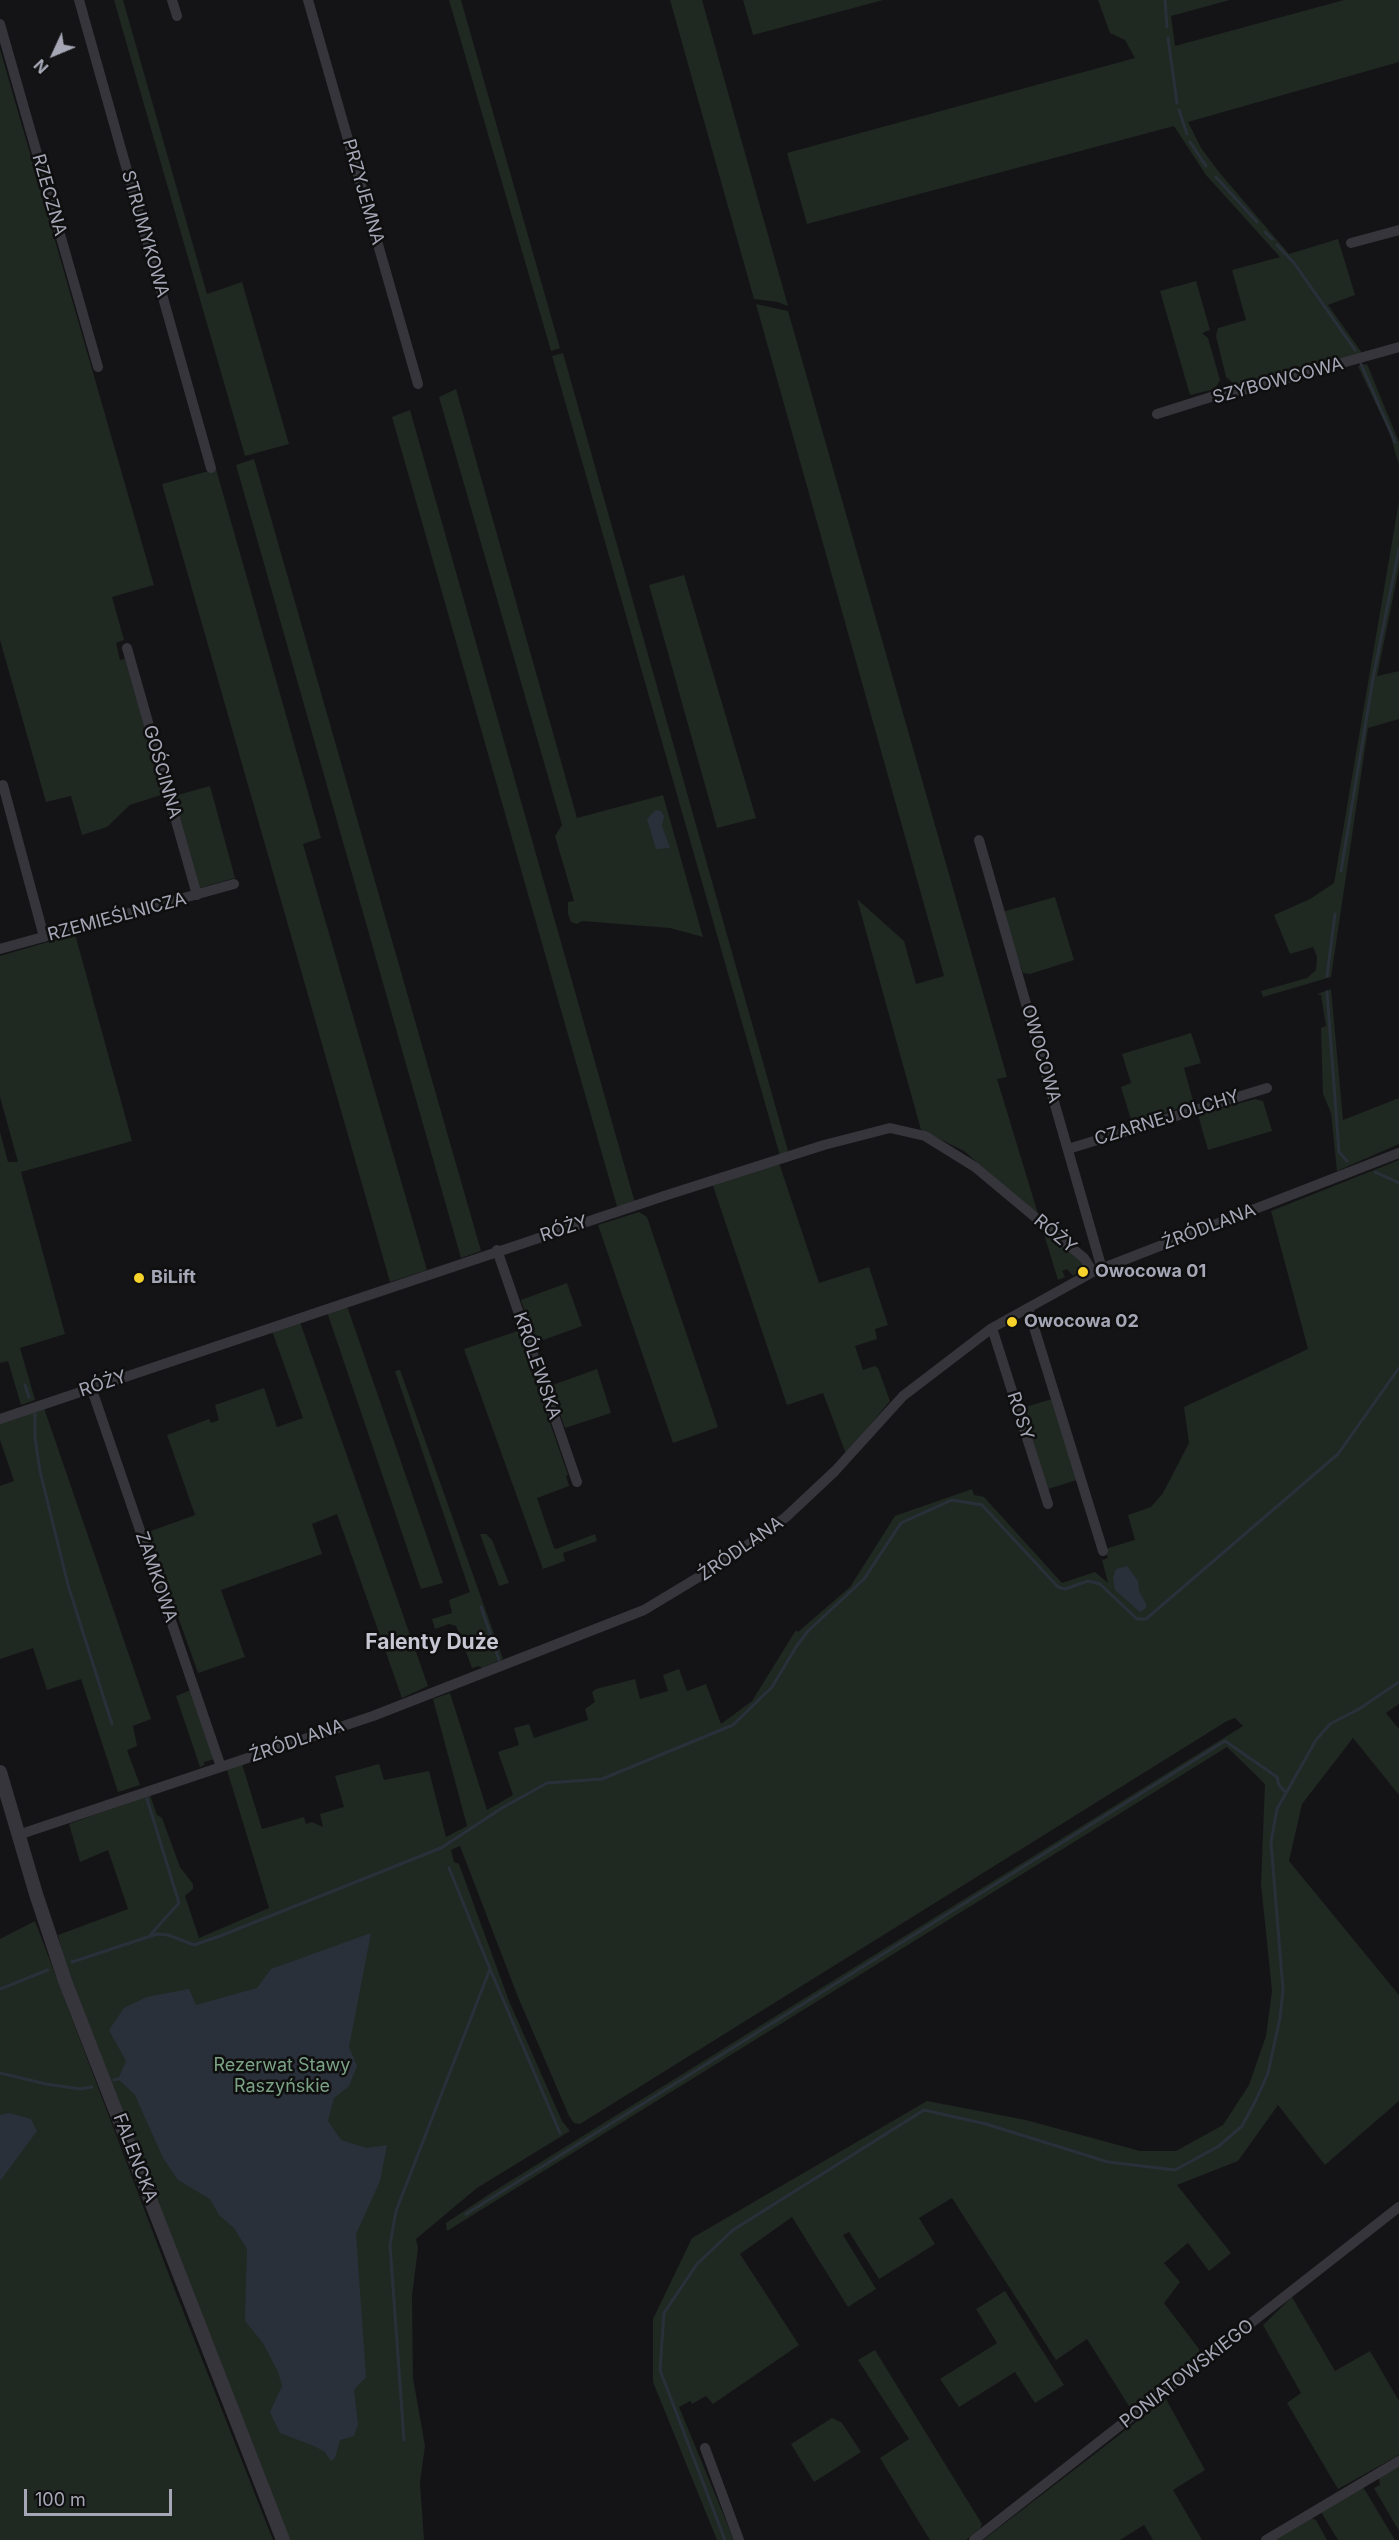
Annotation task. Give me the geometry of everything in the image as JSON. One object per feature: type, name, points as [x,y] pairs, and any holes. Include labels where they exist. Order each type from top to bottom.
[{"type":"street","name":"STRUMYKOWA","points":[[79,0],[211,468]]},
{"type":"street","points":[[172,0],[177,16]]},
{"type":"street","name":"PRZYJEMNA","points":[[308,0],[418,384]]},
{"type":"street","name":"RZECZNA","points":[[0,24],[98,367]]},
{"type":"street","points":[[1352,243],[1399,230]]},
{"type":"street","name":"SZYBOWCOWA","points":[[1156,414],[1227,392],[1249,389],[1399,347]]},
{"type":"street","name":"GOŚCINNA","points":[[127,648],[197,895]]},
{"type":"street","points":[[3,785],[45,937]]},
{"type":"street","name":"OWOCOWA","points":[[979,840],[1068,1149],[1098,1270]]},
{"type":"street","name":"RZEMIEŚLNICZA","points":[[0,949],[234,884]]},
{"type":"street","name":"CZARNEJ OLCHY","points":[[1068,1149],[1267,1088]]},
{"type":"street","name":"RÓŻY","points":[[0,1419],[497,1251],[824,1145],[890,1128],[925,1136],[975,1167],[1098,1270]]},
{"type":"street","name":"ŹRÓDLANA","points":[[18,1835],[221,1767],[465,1681],[623,1620],[677,1592],[790,1514],[835,1471],[903,1396],[992,1328],[1098,1270],[1399,1153]]},
{"type":"street","name":"KRÓLEWSKA","points":[[497,1251],[577,1482]]},
{"type":"street","points":[[1028,1308],[1102,1551]]},
{"type":"street","name":"ROSY","points":[[992,1328],[1048,1504]]},
{"type":"street","name":"ZAMKOWA","points":[[91,1387],[221,1767]]},
{"type":"street","name":"FALENCKA","points":[[0,1772],[65,1981],[283,2540]]},
{"type":"street","name":"PONIATOWSKIEGO","points":[[974,2540],[1399,2207]]},
{"type":"street","points":[[705,2448],[739,2540]]},
{"type":"street","points":[[1266,2540],[1399,2461]]},
{"type":"green space","points":[[114,0],[123,0],[207,294],[242,282],[289,444],[245,456]]},
{"type":"green space","points":[[449,0],[461,0],[560,348],[551,351]]},
{"type":"green space","points":[[670,0],[702,0],[788,306],[778,302],[754,299]]},
{"type":"green space","points":[[743,0],[883,0],[753,35]]},
{"type":"green space","points":[[1098,0],[1230,0],[1171,16],[1175,46],[1344,0],[1399,0],[1399,62],[1188,122],[1201,148],[1219,172],[1289,254],[1338,239],[1355,295],[1328,305],[1362,353],[1263,382],[1236,386],[1226,377],[1216,336],[1218,328],[1246,320],[1232,270],[1280,257],[1206,175],[1174,126],[807,224],[787,153],[1135,58],[1125,40],[1110,33]]},
{"type":"green space","points":[[0,49],[154,585],[112,597],[124,640],[116,643],[120,660],[125,659],[164,794],[130,805],[107,827],[82,835],[71,796],[46,802],[0,640]]},
{"type":"green space","points":[[1196,281],[1210,330],[1202,333],[1208,338],[1220,380],[1215,389],[1190,395],[1160,291]]},
{"type":"green space","points":[[756,304],[788,311],[1007,1077],[997,1079],[1039,1217],[964,1151],[921,1130],[857,899],[904,941],[916,984],[944,976]]},
{"type":"green space","points":[[563,353],[788,1151],[780,1156],[552,356]]},
{"type":"green space","points":[[1367,364],[1399,442],[1399,465],[1390,434],[1358,366]]},
{"type":"green space","points":[[456,389],[577,818],[663,795],[703,937],[670,928],[571,922],[568,902],[574,901],[555,836],[562,825],[439,397]]},
{"type":"green space","points":[[410,410],[635,1203],[618,1210],[392,417]]},
{"type":"green space","points":[[254,459],[481,1251],[461,1258],[236,465]]},
{"type":"green space","points":[[216,469],[321,838],[303,844],[427,1270],[390,1282],[162,484]]},
{"type":"green space","points":[[1399,501],[1399,568],[1377,676],[1399,671],[1399,719],[1368,728],[1331,977],[1263,997],[1261,991],[1307,978],[1316,970],[1317,957],[1313,947],[1290,954],[1274,915],[1310,899],[1334,883]]},
{"type":"green space","points":[[684,575],[756,818],[717,828],[649,585]]},
{"type":"green space","points":[[210,786],[235,878],[200,888],[174,796]]},
{"type":"green space","points":[[1055,897],[1074,960],[1030,974],[1023,973],[1002,912]]},
{"type":"green space","points":[[75,934],[132,1141],[21,1172],[65,1334],[20,1348],[35,1400],[21,1405],[8,1361],[0,1363],[0,1132],[8,1162],[18,1162],[0,1097],[0,956]]},
{"type":"green space","points":[[1331,989],[1343,1120],[1399,1098],[1399,1144],[1337,1171],[1331,1113],[1323,1094],[1321,1028],[1326,1026],[1321,995],[1317,994]]},
{"type":"green space","points":[[1191,1033],[1201,1063],[1184,1068],[1194,1104],[1132,1123],[1121,1087],[1131,1083],[1122,1054]]},
{"type":"green space","points":[[1255,1099],[1263,1101],[1272,1131],[1208,1150],[1198,1115]]},
{"type":"green space","name":"Rezerwat Stawy Raszyńskie","points":[[1399,1160],[1399,1704],[1386,1713],[1399,1729],[1399,1795],[1353,1738],[1302,1804],[1289,1861],[1399,1995],[1399,2101],[1325,2165],[1278,2105],[1238,2161],[1177,2185],[1231,2253],[1209,2271],[1188,2243],[1164,2263],[1180,2282],[1164,2303],[1199,2349],[1199,2359],[1132,2411],[1087,2339],[1056,2360],[952,2198],[919,2218],[935,2244],[879,2279],[849,2232],[843,2235],[876,2289],[848,2307],[792,2217],[740,2254],[799,2345],[713,2404],[706,2396],[692,2404],[690,2401],[679,2407],[734,2540],[717,2540],[653,2382],[653,2319],[692,2238],[927,2101],[1026,2120],[1140,2151],[1176,2151],[1223,2125],[1249,2085],[1266,2036],[1272,1991],[1261,1884],[1265,1784],[1227,1747],[447,2231],[446,2223],[1243,1726],[1235,1718],[580,2124],[574,2123],[569,2116],[518,1997],[460,1846],[451,1850],[454,1862],[459,1864],[509,2001],[562,2121],[570,2131],[477,2188],[416,2239],[418,2248],[412,2296],[413,2378],[425,2446],[420,2482],[424,2540],[289,2540],[65,1963],[58,1935],[128,1909],[108,1850],[80,1862],[69,1824],[150,1795],[157,1815],[162,1818],[180,1867],[193,1884],[193,1889],[185,1896],[199,1938],[269,1908],[227,1770],[242,1764],[262,1829],[304,1817],[306,1824],[312,1822],[323,1827],[320,1814],[344,1807],[335,1776],[379,1764],[384,1780],[429,1771],[446,1837],[467,1826],[433,1699],[450,1693],[487,1810],[513,1795],[498,1752],[519,1745],[514,1728],[529,1724],[534,1738],[588,1720],[585,1709],[595,1702],[592,1692],[596,1689],[635,1679],[640,1699],[668,1691],[663,1675],[679,1669],[687,1691],[706,1684],[721,1724],[752,1701],[796,1630],[798,1632],[850,1587],[895,1516],[972,1489],[974,1495],[984,1497],[1062,1583],[1095,1572],[1108,1583],[1102,1560],[1108,1558],[1105,1549],[1135,1540],[1128,1515],[1151,1507],[1163,1493],[1189,1443],[1184,1407],[1308,1349],[1271,1211]]},
{"type":"green space","points":[[779,1163],[819,1283],[869,1267],[888,1325],[875,1329],[877,1339],[855,1346],[863,1370],[875,1366],[878,1368],[890,1401],[846,1454],[823,1393],[787,1405],[712,1183]]},
{"type":"green space","points":[[639,1212],[647,1217],[718,1427],[673,1443],[598,1225]]},
{"type":"green space","points":[[1043,1231],[1082,1261],[1084,1269],[1073,1276],[1067,1269],[1062,1271],[1065,1277],[1058,1280]]},
{"type":"green space","points":[[567,1283],[582,1326],[535,1343],[521,1300]]},
{"type":"green space","points":[[347,1306],[443,1583],[421,1589],[327,1312]]},
{"type":"green space","points":[[300,1322],[428,1686],[402,1698],[337,1514],[312,1524],[322,1554],[221,1590],[245,1657],[198,1673],[148,1532],[195,1515],[167,1435],[209,1419],[211,1423],[219,1420],[215,1405],[264,1388],[277,1427],[303,1418],[272,1331]]},
{"type":"green space","points":[[518,1331],[568,1475],[566,1476],[569,1486],[537,1498],[554,1548],[595,1534],[597,1541],[563,1553],[565,1561],[543,1569],[464,1349]]},
{"type":"green space","points":[[597,1369],[611,1413],[565,1428],[550,1386]]},
{"type":"green space","points":[[400,1370],[503,1659],[482,1668],[479,1666],[472,1668],[456,1626],[449,1624],[435,1629],[432,1619],[452,1613],[449,1600],[470,1592],[395,1371]]},
{"type":"green space","points":[[1052,1399],[1077,1480],[1048,1489],[1022,1408]]},
{"type":"green space","points":[[44,1408],[151,1719],[133,1726],[137,1746],[127,1750],[140,1785],[118,1792],[81,1679],[47,1690],[33,1648],[0,1659],[0,1486],[14,1481],[0,1440],[0,1423]]},
{"type":"green space","points":[[480,1534],[486,1534],[492,1540],[509,1583],[499,1586]]},
{"type":"green space","points":[[191,1690],[215,1759],[204,1762],[204,1765],[200,1767],[176,1696]]},
{"type":"green space","points":[[35,1921],[174,2288],[273,2540],[0,2540],[0,1939]]},
{"type":"green space","points":[[1005,2291],[1064,2385],[1035,2403],[1015,2372],[959,2407],[940,2379],[997,2343],[976,2309]]},
{"type":"green space","points":[[1292,2297],[1335,2371],[1370,2351],[1399,2401],[1399,2455],[1338,2489],[1287,2403],[1301,2393],[1263,2325]]},
{"type":"green space","points":[[875,2350],[982,2524],[980,2529],[966,2540],[930,2540],[880,2458],[909,2439],[858,2360]]},
{"type":"green space","points":[[1166,2399],[1205,2470],[1173,2490],[1202,2540],[1153,2540],[1144,2525],[1120,2540],[983,2540]]},
{"type":"green space","points":[[832,2418],[842,2423],[861,2452],[814,2482],[791,2444]]},
{"type":"green space","points":[[1399,2466],[1399,2531],[1374,2488],[1380,2485],[1379,2478]]},
{"type":"green space","points":[[1363,2487],[1395,2540],[1338,2540],[1321,2512]]},
{"type":"green space","points":[[1311,2518],[1316,2520],[1327,2540],[1275,2540]]},
{"type":"shaded area","points":[[656,810],[661,811],[664,816],[662,826],[670,848],[656,849],[647,819]]},
{"type":"shaded area","points":[[1127,1566],[1138,1581],[1139,1591],[1146,1604],[1146,1608],[1140,1612],[1115,1590],[1113,1578],[1116,1569]]},
{"type":"shaded area","points":[[371,1933],[349,2047],[357,2066],[349,2086],[334,2098],[328,2121],[341,2140],[367,2148],[387,2145],[380,2181],[356,2234],[366,2377],[354,2390],[358,2424],[354,2436],[340,2440],[335,2458],[331,2461],[325,2452],[280,2433],[270,2412],[282,2386],[278,2372],[263,2343],[245,2321],[247,2249],[234,2228],[219,2215],[210,2199],[178,2180],[163,2158],[135,2095],[118,2079],[126,2061],[109,2030],[124,2008],[147,1997],[189,1989],[196,2005],[257,1988],[271,1969]]},
{"type":"shaded area","points":[[9,2113],[31,2119],[37,2131],[0,2181],[0,2115]]},
{"type":"waterway","points":[[1165,0],[1167,27]]},
{"type":"waterway","points":[[1168,38],[1177,103]]},
{"type":"waterway","points":[[1179,110],[1187,134]]},
{"type":"waterway","points":[[1190,142],[1206,166]]},
{"type":"waterway","points":[[1216,177],[1257,222]]},
{"type":"waterway","points":[[1265,232],[1272,239]]},
{"type":"waterway","points":[[1277,245],[1294,263],[1355,350]]},
{"type":"waterway","points":[[1361,364],[1395,442]]},
{"type":"waterway","points":[[1341,871],[1374,673],[1399,549]]},
{"type":"waterway","points":[[1327,976],[1335,914]]},
{"type":"waterway","points":[[1327,992],[1339,1152],[1347,1161]]},
{"type":"waterway","points":[[1375,1172],[1399,1183]]},
{"type":"waterway","points":[[72,1962],[157,1934],[168,1935],[194,1945],[220,1936],[441,1848],[502,1808],[547,1783],[602,1779],[733,1725],[772,1687],[808,1631],[864,1579],[901,1523],[952,1500],[982,1505],[1058,1587],[1065,1589],[1088,1581],[1100,1584],[1137,1619],[1146,1619],[1338,1454],[1399,1368]]},
{"type":"waterway","points":[[25,1385],[29,1397]]},
{"type":"waterway","points":[[35,1414],[35,1438],[40,1471],[68,1585],[112,1724]]},
{"type":"waterway","points":[[481,1607],[499,1660]]},
{"type":"waterway","points":[[725,2540],[660,2370],[664,2313],[697,2264],[733,2230],[924,2110],[986,2124],[1108,2162],[1175,2170],[1219,2146],[1242,2126],[1256,2100],[1268,2073],[1280,2018],[1283,1990],[1271,1842],[1277,1809],[1316,1740],[1330,1724],[1359,1709],[1399,1682]]},
{"type":"waterway","points":[[466,2214],[1225,1741],[1277,1777],[1279,1785],[1285,1792]]},
{"type":"waterway","points":[[147,1799],[179,1903],[151,1934]]},
{"type":"waterway","points":[[404,2440],[390,2245],[396,2211],[490,1969],[449,1868]]},
{"type":"waterway","points":[[490,1969],[560,2133]]},
{"type":"waterway","points":[[0,1989],[48,1970]]},
{"type":"waterway","points":[[0,2073],[46,2084],[80,2089],[92,2087]]},
{"type":"waterway","points":[[114,2080],[118,2079]]},
{"type":"place","name":"Owocowa 01","points":[[1083,1272]]},
{"type":"place","name":"BiLift","points":[[139,1278]]},
{"type":"place","name":"Owocowa 02","points":[[1012,1322]]},
{"type":"district","name":"Falenty Duże","points":[[432,1643]]}]
